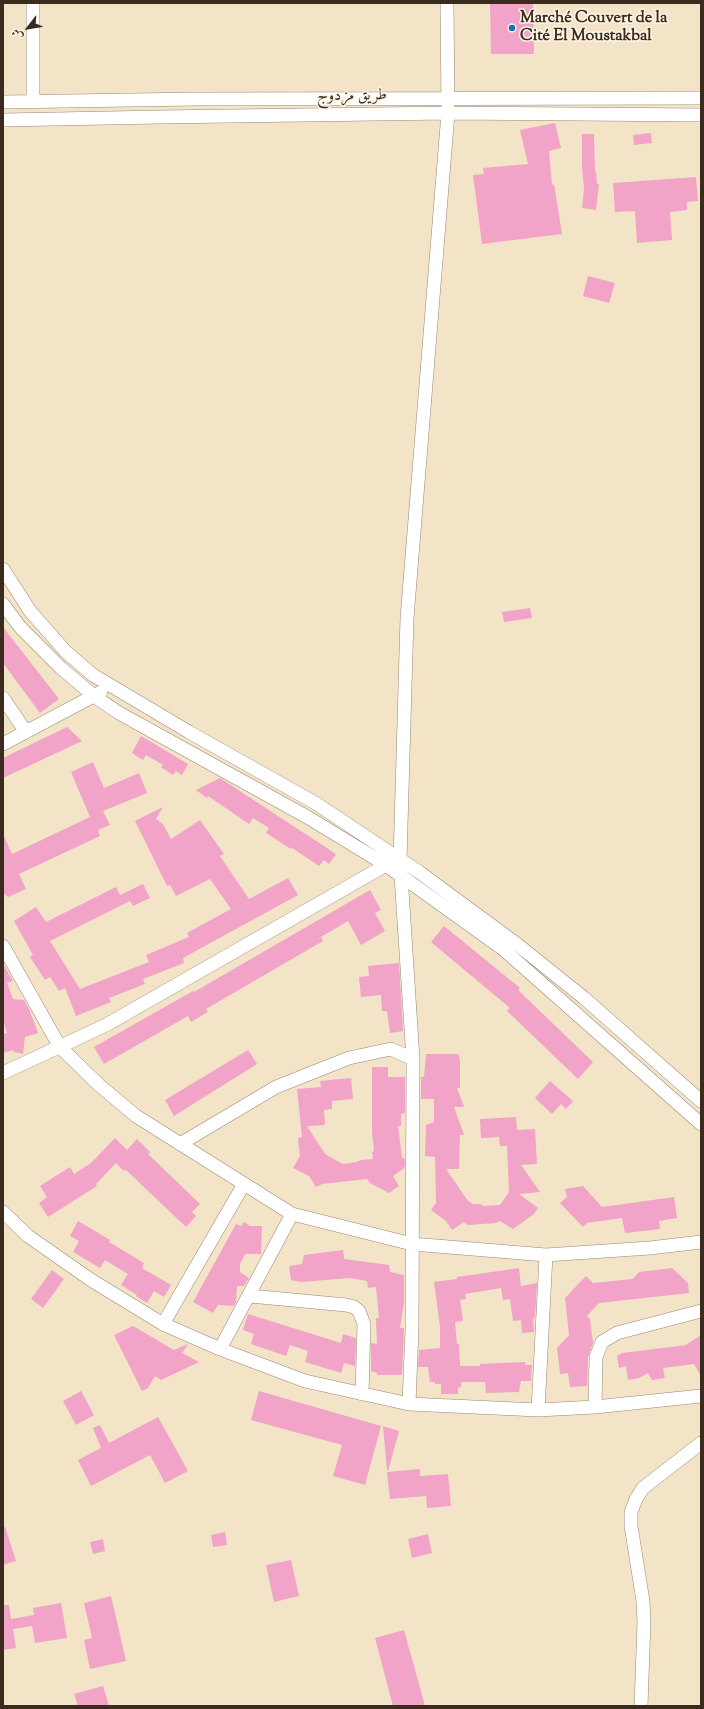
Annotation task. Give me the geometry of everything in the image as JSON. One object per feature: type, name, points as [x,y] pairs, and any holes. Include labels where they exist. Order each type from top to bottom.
[{"type":"street","points":[[33,3],[33,100]]},
{"type":"street","points":[[409,1404],[412,1329],[413,1060],[400,860],[407,618],[448,113],[447,3]]},
{"type":"street","points":[[3,102],[33,100],[701,98]]},
{"type":"street","points":[[500,99],[500,113]]},
{"type":"street","points":[[662,99],[663,114]]},
{"type":"street","name":"طريق مزدوج","points":[[3,120],[160,116],[448,113],[701,115]]},
{"type":"street","points":[[3,569],[30,611],[66,652],[93,675],[189,732],[317,804],[400,860],[518,946],[566,984],[701,1101]]},
{"type":"street","points":[[3,604],[20,627],[60,668],[94,696],[119,713],[309,818],[386,865],[402,875],[503,949],[701,1124]]},
{"type":"street","points":[[3,744],[94,696],[110,685]]},
{"type":"street","points":[[3,698],[26,732]]},
{"type":"street","points":[[3,1073],[106,1025],[386,865]]},
{"type":"street","points":[[3,946],[60,1047],[99,1085],[136,1116],[292,1214],[412,1244],[546,1255],[650,1248],[701,1242]]},
{"type":"street","points":[[180,1144],[276,1087],[349,1058],[391,1049],[413,1060]]},
{"type":"street","points":[[163,1324],[244,1184]]},
{"type":"street","points":[[3,1212],[28,1236],[91,1280],[163,1324],[220,1349],[305,1381],[409,1404],[538,1410],[595,1407],[701,1396]]},
{"type":"street","points":[[220,1349],[250,1296],[292,1214]]},
{"type":"street","points":[[538,1410],[546,1255]]},
{"type":"street","points":[[250,1296],[346,1305],[354,1307],[359,1311],[364,1324],[362,1394]]},
{"type":"street","points":[[595,1407],[596,1357],[602,1342],[617,1333],[701,1311]]},
{"type":"street","points":[[641,1706],[644,1622],[643,1601],[631,1526],[632,1512],[636,1499],[643,1488],[701,1443]]},
{"type":"building","name":"Marché Couvert de la Cité El Moustakbal","points":[[490,3],[533,3],[534,54],[491,54]]},
{"type":"building","points":[[555,123],[561,148],[549,151],[552,185],[554,184],[562,234],[482,244],[473,175],[484,174],[483,168],[528,164],[520,130]]},
{"type":"building","points":[[651,133],[652,143],[634,145],[633,135]]},
{"type":"building","points":[[582,134],[594,134],[595,172],[597,184],[599,184],[596,210],[582,208],[584,189],[582,168]]},
{"type":"building","points":[[696,177],[698,201],[687,202],[687,210],[670,212],[672,240],[637,243],[635,211],[615,212],[613,183]]},
{"type":"building","points":[[588,276],[615,283],[609,303],[583,296]]},
{"type":"building","points":[[530,608],[532,618],[504,622],[502,612]]},
{"type":"building","points":[[3,627],[59,699],[40,713],[3,663]]},
{"type":"building","points":[[67,727],[82,741],[3,778],[3,758]]},
{"type":"building","points":[[141,736],[188,764],[182,775],[176,771],[173,775],[161,767],[163,765],[146,755],[143,760],[132,753]]},
{"type":"building","points":[[93,762],[104,788],[139,773],[147,793],[103,811],[110,825],[98,830],[100,836],[19,874],[26,889],[8,897],[3,893],[3,834],[12,854],[90,817],[71,772]]},
{"type":"building","points":[[220,778],[336,854],[329,864],[324,860],[319,866],[266,833],[269,828],[253,818],[249,824],[208,796],[207,798],[196,790]]},
{"type":"building","points":[[163,807],[156,819],[163,824],[171,839],[200,820],[224,854],[220,856],[249,899],[288,878],[298,895],[183,958],[184,963],[143,979],[145,984],[109,998],[111,1002],[76,1016],[65,988],[59,991],[50,977],[45,980],[30,957],[33,955],[14,921],[36,907],[46,922],[116,887],[120,895],[143,884],[150,898],[133,906],[130,901],[50,941],[80,989],[149,962],[146,955],[189,937],[187,933],[231,909],[210,879],[176,896],[170,885],[167,886],[135,821]]},
{"type":"building","points":[[370,890],[381,910],[375,913],[385,931],[361,945],[348,921],[321,937],[323,941],[206,1009],[208,1012],[191,1022],[188,1016],[104,1064],[94,1047],[193,991],[194,992]]},
{"type":"building","points":[[444,926],[520,988],[518,990],[593,1062],[578,1079],[507,1011],[510,1008],[431,942]]},
{"type":"building","points":[[399,963],[403,1031],[390,1033],[387,1011],[382,1011],[381,995],[361,997],[359,977],[369,976],[368,966]]},
{"type":"building","points":[[3,964],[13,981],[7,983],[13,999],[24,1000],[38,1033],[25,1037],[23,1054],[14,1052],[13,1050],[3,1053],[3,1034],[7,1033],[3,1021]]},
{"type":"building","points":[[248,1050],[257,1064],[174,1116],[165,1100]]},
{"type":"building","points":[[426,1054],[458,1054],[460,1060],[460,1088],[457,1088],[464,1107],[454,1107],[464,1135],[460,1135],[459,1169],[446,1169],[468,1201],[473,1204],[481,1204],[483,1206],[500,1205],[509,1192],[507,1146],[500,1146],[499,1137],[481,1138],[480,1119],[516,1117],[517,1130],[535,1129],[537,1164],[521,1165],[540,1192],[519,1194],[538,1208],[534,1214],[513,1229],[500,1221],[496,1223],[468,1225],[464,1222],[452,1230],[446,1221],[431,1210],[436,1203],[435,1157],[425,1156],[426,1125],[434,1122],[434,1099],[421,1099],[421,1077],[424,1077]]},
{"type":"building","points":[[372,1067],[388,1067],[388,1077],[405,1077],[405,1113],[401,1114],[401,1126],[398,1126],[402,1158],[405,1159],[405,1166],[393,1176],[399,1186],[389,1193],[370,1183],[367,1179],[322,1184],[316,1187],[309,1176],[293,1168],[300,1156],[298,1138],[302,1137],[297,1089],[321,1087],[320,1081],[351,1078],[353,1099],[332,1101],[332,1109],[324,1110],[325,1125],[307,1126],[325,1154],[343,1164],[373,1159]]},
{"type":"building","points":[[550,1081],[573,1101],[566,1109],[561,1104],[552,1114],[535,1098]]},
{"type":"building","points":[[115,1138],[127,1150],[137,1139],[150,1152],[148,1154],[200,1204],[192,1212],[196,1216],[186,1227],[126,1170],[124,1171],[116,1163],[96,1184],[97,1186],[48,1217],[39,1203],[47,1197],[40,1186],[70,1167],[74,1174],[91,1163]]},
{"type":"building","points":[[583,1186],[602,1207],[674,1197],[677,1218],[659,1221],[660,1229],[625,1233],[622,1218],[587,1223],[583,1227],[560,1203],[567,1197],[565,1189]]},
{"type":"building","points":[[78,1221],[144,1263],[142,1268],[171,1285],[164,1297],[154,1291],[147,1303],[121,1285],[128,1274],[105,1260],[100,1268],[73,1252],[79,1241],[70,1236]]},
{"type":"building","points":[[244,1222],[250,1226],[262,1226],[261,1254],[245,1254],[240,1264],[240,1272],[249,1278],[244,1286],[237,1286],[236,1302],[234,1306],[218,1305],[213,1313],[193,1302],[236,1224],[241,1226]]},
{"type":"building","points":[[343,1250],[344,1259],[389,1265],[390,1272],[404,1275],[404,1302],[400,1328],[404,1328],[402,1375],[377,1375],[377,1373],[371,1371],[371,1343],[377,1344],[376,1318],[379,1318],[376,1287],[368,1288],[367,1281],[350,1278],[301,1282],[291,1280],[289,1266],[302,1264],[304,1255]]},
{"type":"building","points":[[519,1268],[521,1286],[537,1283],[535,1318],[533,1318],[534,1332],[522,1333],[521,1320],[513,1321],[510,1299],[503,1300],[501,1288],[465,1294],[466,1299],[460,1300],[463,1321],[455,1322],[457,1344],[459,1344],[460,1366],[480,1366],[480,1364],[525,1362],[525,1365],[532,1365],[531,1381],[521,1381],[519,1392],[486,1393],[485,1382],[461,1382],[461,1387],[458,1388],[458,1394],[441,1394],[441,1384],[430,1382],[428,1367],[418,1367],[419,1350],[440,1348],[440,1327],[434,1282]]},
{"type":"building","points":[[672,1268],[688,1283],[689,1293],[599,1303],[587,1316],[590,1319],[593,1343],[588,1357],[587,1386],[570,1387],[568,1373],[560,1374],[557,1348],[569,1335],[565,1298],[586,1276],[593,1283],[633,1279],[639,1272]]},
{"type":"building","points":[[52,1270],[64,1279],[43,1308],[31,1299]]},
{"type":"building","points":[[248,1314],[341,1343],[343,1334],[356,1338],[355,1366],[344,1363],[341,1373],[305,1362],[308,1351],[290,1345],[286,1356],[251,1344],[254,1334],[243,1330]]},
{"type":"building","points":[[133,1326],[174,1350],[188,1344],[182,1353],[199,1362],[161,1380],[155,1376],[148,1388],[142,1391],[114,1335]]},
{"type":"building","points":[[701,1335],[701,1376],[694,1364],[663,1368],[665,1378],[652,1380],[648,1373],[639,1378],[628,1380],[626,1366],[619,1368],[617,1356],[622,1353],[686,1345]]},
{"type":"building","points":[[81,1391],[94,1415],[76,1425],[63,1401]]},
{"type":"building","points":[[259,1391],[381,1426],[365,1485],[333,1476],[342,1445],[251,1420]]},
{"type":"building","points":[[158,1417],[188,1471],[165,1483],[150,1455],[91,1486],[78,1460],[101,1448],[93,1428],[100,1425],[109,1443]]},
{"type":"building","points":[[383,1426],[399,1431],[388,1471],[387,1470]]},
{"type":"building","points":[[420,1469],[420,1476],[448,1474],[451,1506],[427,1508],[426,1496],[390,1499],[387,1472]]},
{"type":"building","points":[[3,1527],[5,1527],[16,1561],[3,1565]]},
{"type":"building","points":[[225,1532],[227,1545],[213,1547],[211,1535]]},
{"type":"building","points":[[428,1534],[432,1553],[412,1558],[408,1539]]},
{"type":"building","points":[[103,1539],[105,1551],[93,1554],[90,1542]]},
{"type":"building","points":[[291,1560],[299,1596],[274,1602],[266,1565]]},
{"type":"building","points":[[111,1596],[126,1661],[90,1669],[84,1640],[92,1638],[84,1603]]},
{"type":"building","points":[[61,1603],[67,1638],[35,1643],[32,1626],[13,1629],[16,1648],[3,1650],[3,1605],[9,1605],[11,1619],[34,1615],[33,1608]]},
{"type":"building","points":[[404,1630],[425,1706],[393,1706],[375,1638]]},
{"type":"building","points":[[103,1686],[109,1706],[78,1706],[74,1694]]},
{"type":"place","name":"Marché Couvert de la Cité El Moustakbal","points":[[512,28]]}]
